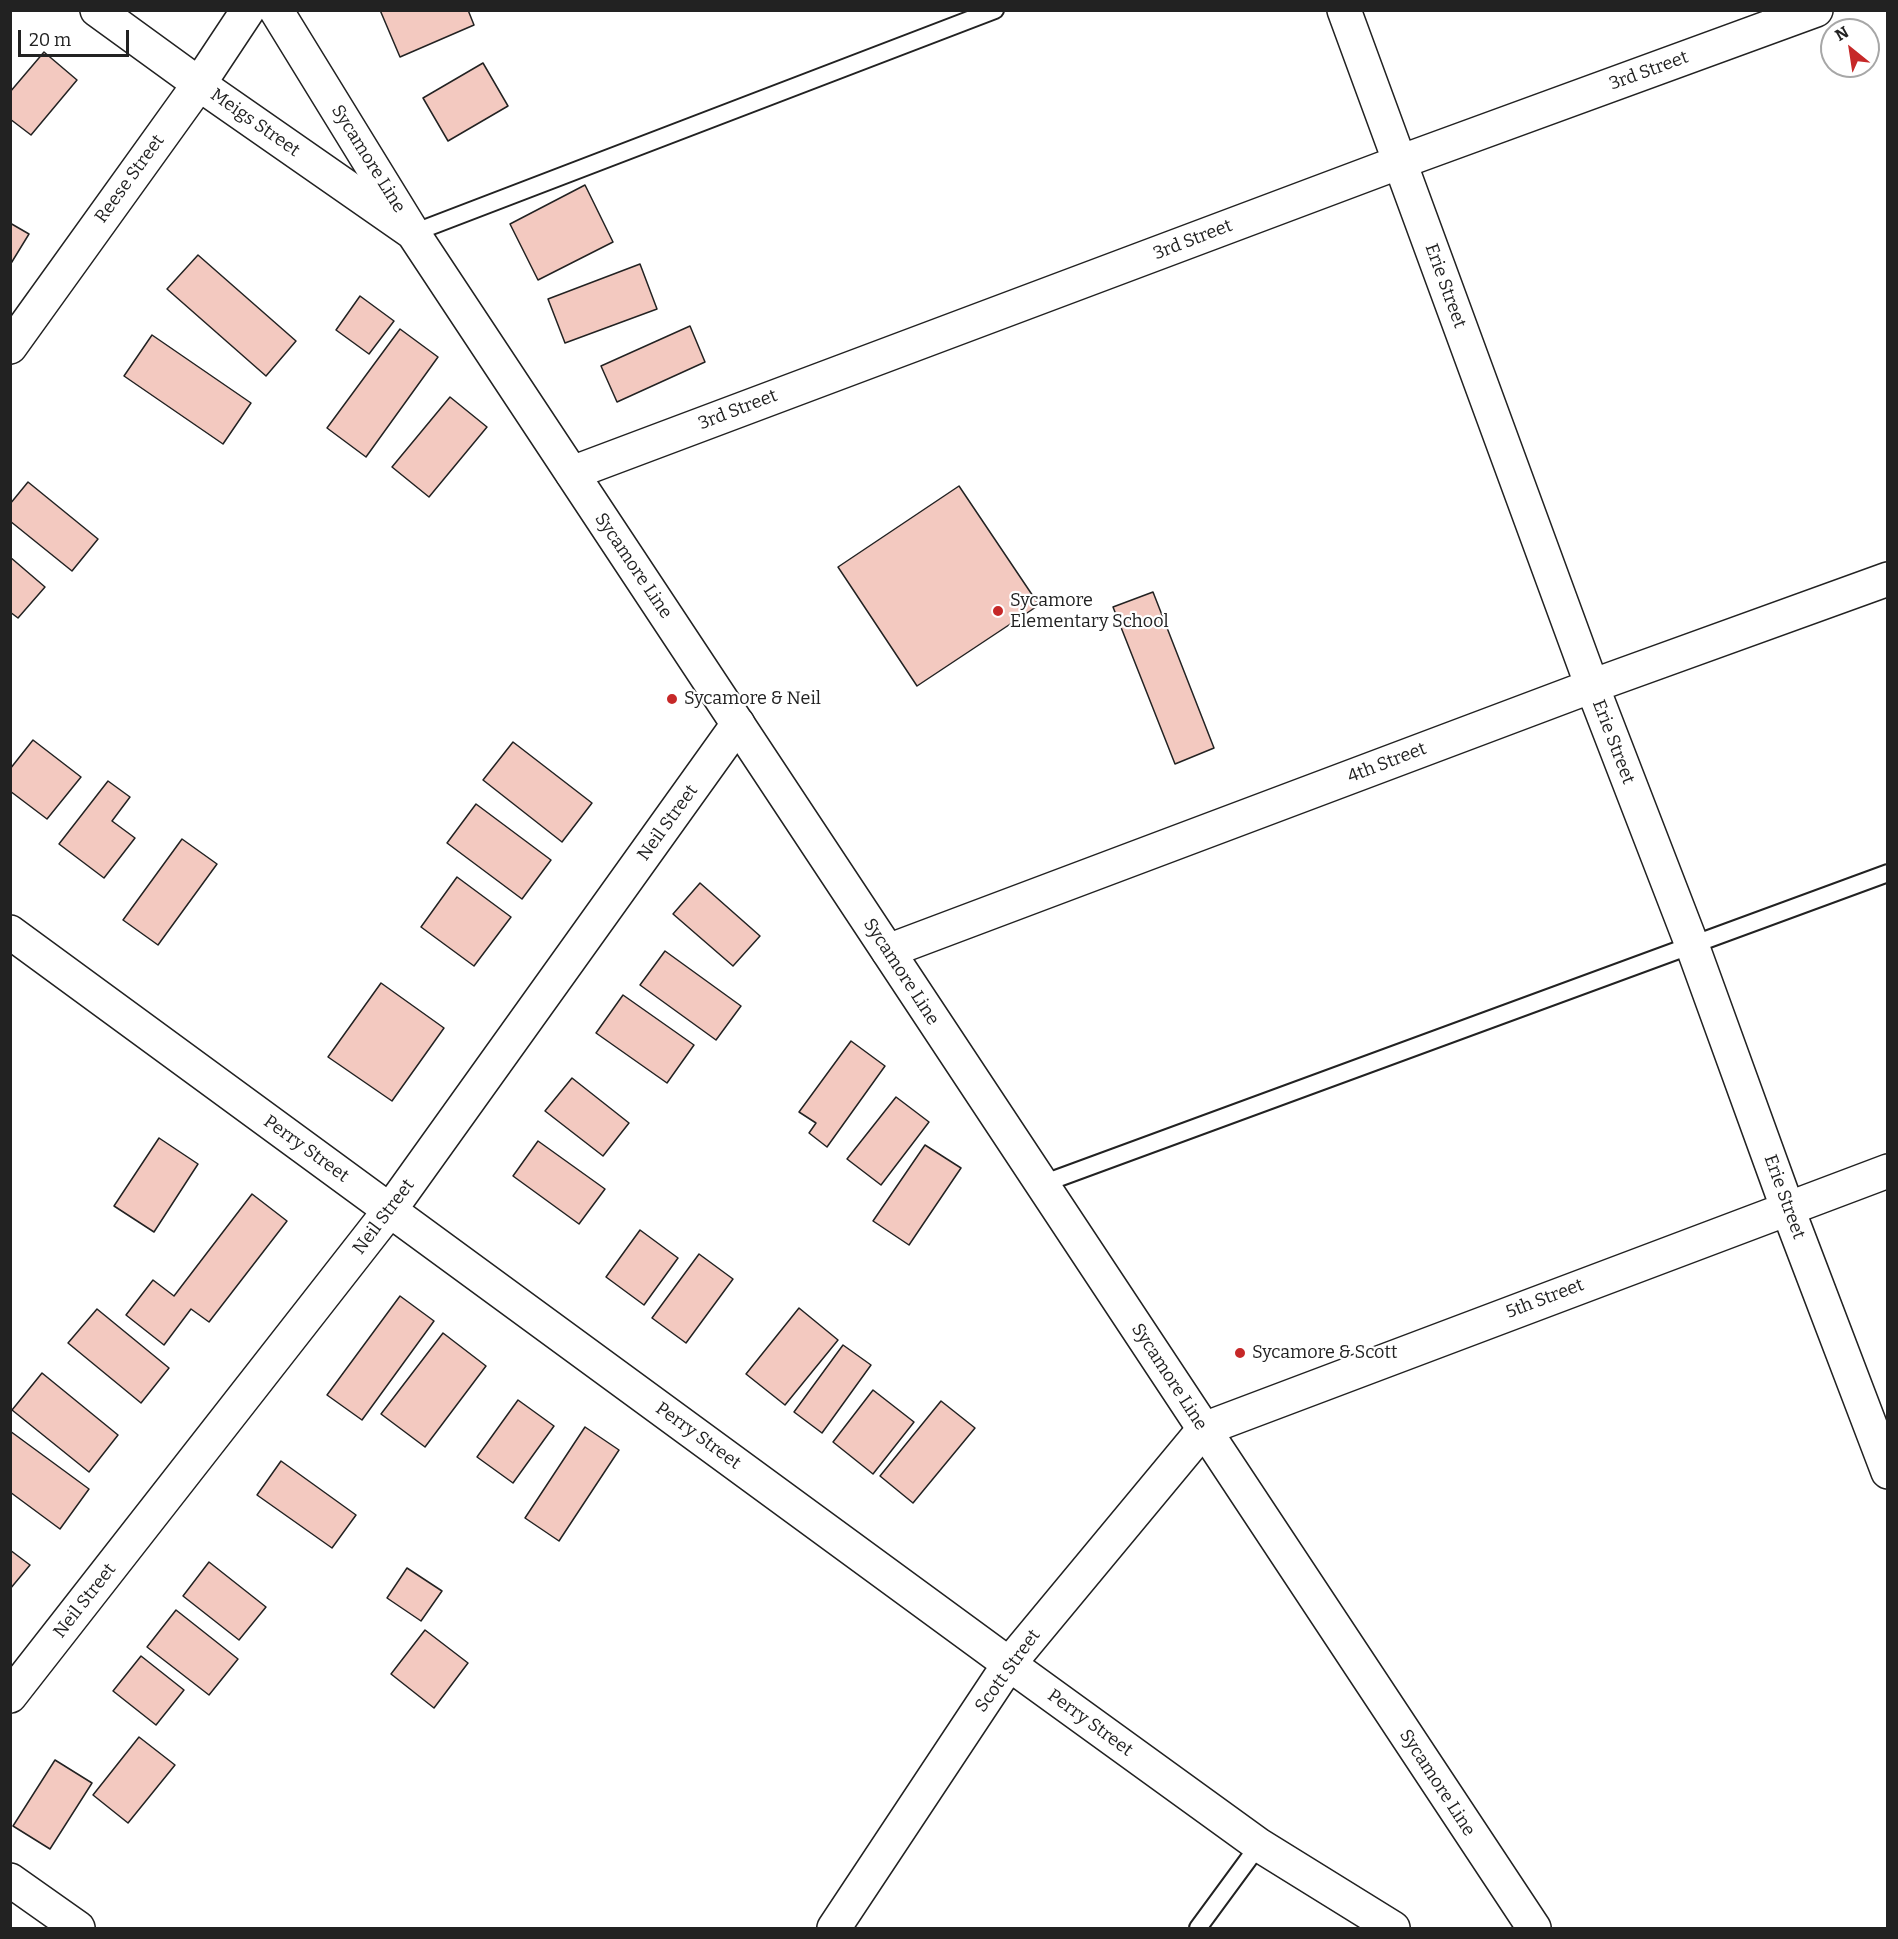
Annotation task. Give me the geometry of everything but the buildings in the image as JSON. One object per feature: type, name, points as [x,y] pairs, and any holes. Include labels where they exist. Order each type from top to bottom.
[{"type":"street","name":"Meigs Street","points":[[97,10],[413,233]]},
{"type":"street","name":"Reese Street","points":[[10,347],[199,84],[248,10]]},
{"type":"street","name":"Sycamore Line","points":[[276,10],[413,233],[1534,1929]]},
{"type":"street","name":"Erie Street","points":[[1344,10],[1592,686],[1692,945],[1787,1207],[1887,1472]]},
{"type":"street","name":"3rd Street","points":[[572,473],[1400,162],[1816,10]]},
{"type":"street","name":"4th Street","points":[[888,951],[1592,686],[1887,579]]},
{"type":"street","name":"Neil Street","points":[[10,1696],[390,1210],[738,724]]},
{"type":"street","name":"Perry Street","points":[[10,932],[1259,1845],[1394,1929]]},
{"type":"street","name":"5th Street","points":[[1204,1429],[1887,1171]]},
{"type":"street","name":"Scott Street","points":[[834,1929],[1009,1664],[1204,1429]]},
{"type":"street","points":[[10,1880],[78,1929]]},
{"type":"lane","points":[[413,233],[995,10]]},
{"type":"lane","points":[[1042,1184],[1887,873]]},
{"type":"lane","points":[[1198,1929],[1259,1845]]},
{"type":"place","name":"Sycamore Elementary School","points":[[998,611]]},
{"type":"place","name":"Sycamore & Neil","points":[[672,699]]},
{"type":"place","name":"Sycamore & Scott","points":[[1240,1353]]}]
